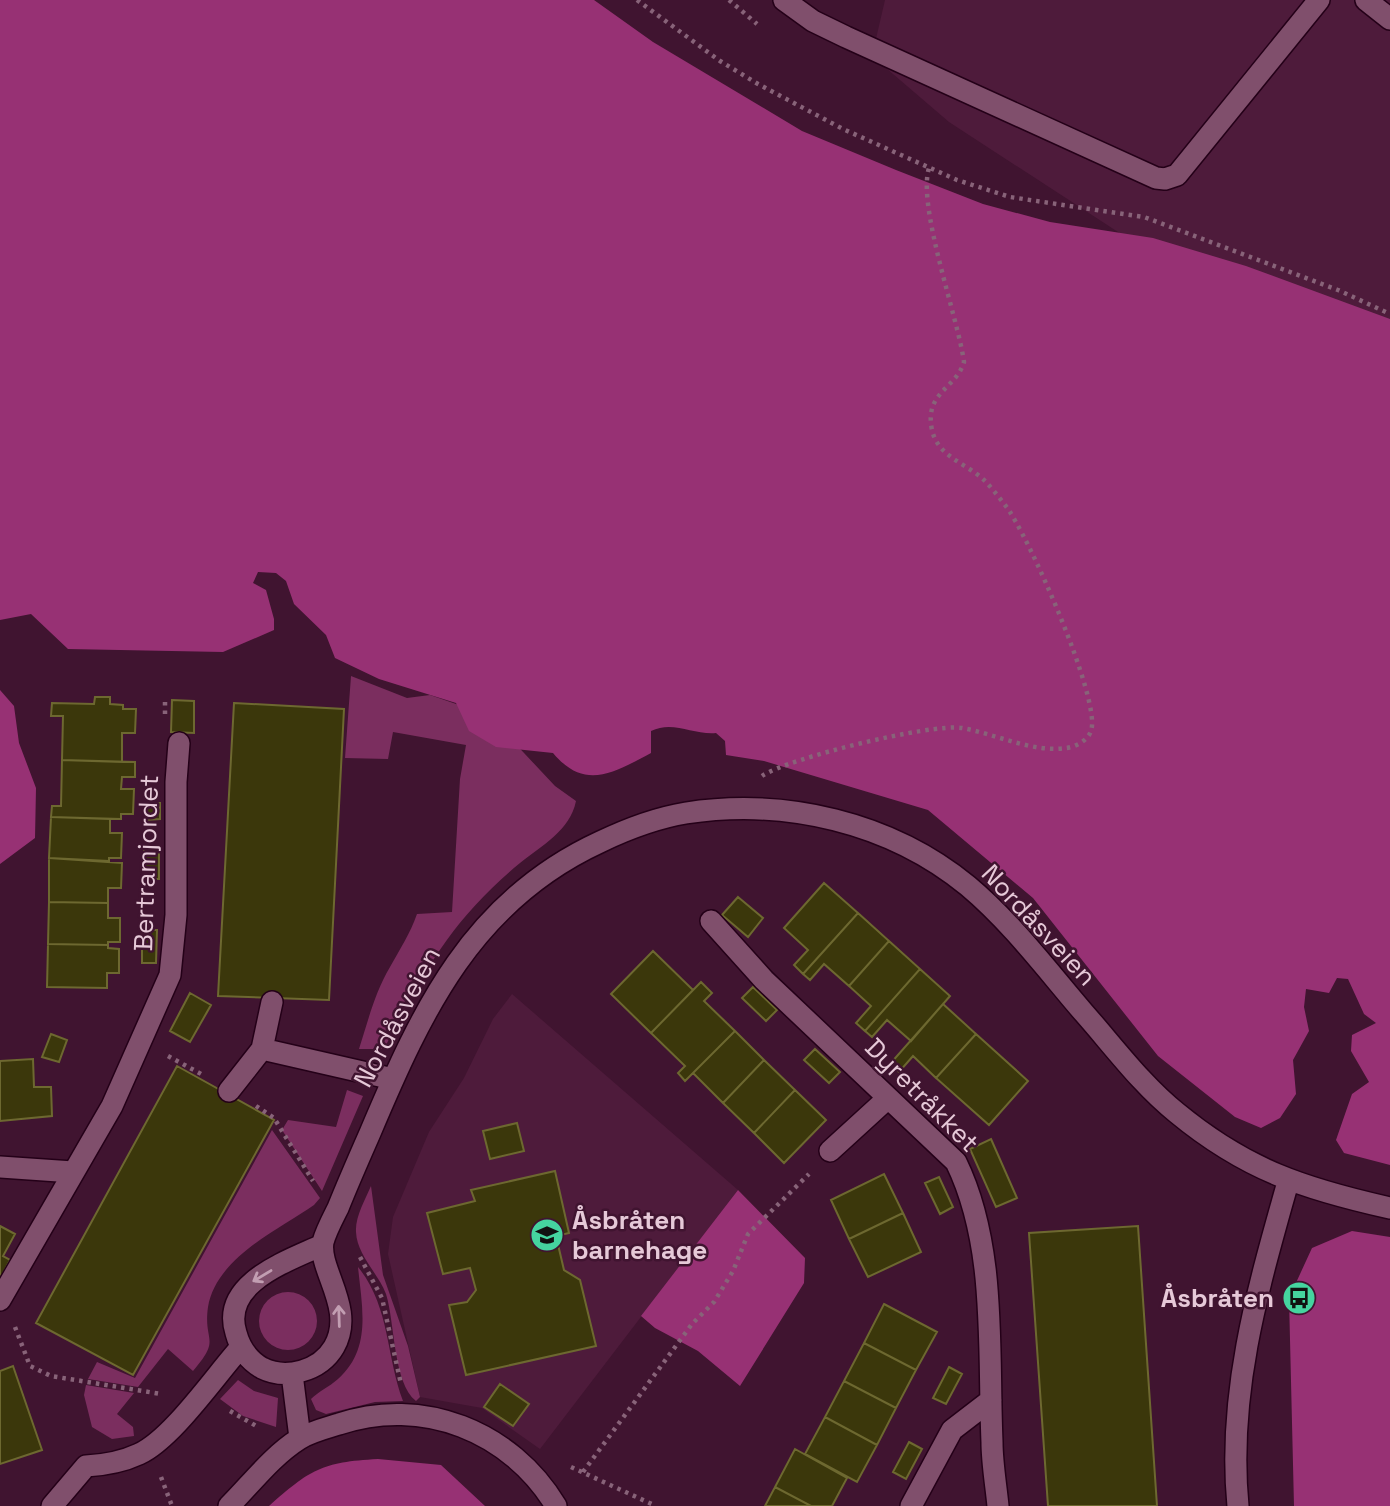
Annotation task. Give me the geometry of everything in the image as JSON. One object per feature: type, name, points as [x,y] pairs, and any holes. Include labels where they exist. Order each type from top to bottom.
[{"type":"street","points":[[784,0],[813,21],[846,37],[1156,178],[1165,179],[1177,175],[1319,0]]},
{"type":"street","points":[[1366,0],[1390,19]]},
{"type":"street","name":"Bertramjordet","points":[[0,1300],[135,1058],[170,975],[176,915],[179,743]]},
{"type":"street","name":"Nordåsveien","points":[[322,1245],[393,1079],[426,1010],[460,955],[496,913],[539,877],[581,851],[630,829],[682,814],[728,808],[773,808],[822,817],[872,830],[919,852],[968,886],[1010,928],[1142,1080],[1176,1113],[1246,1161],[1287,1182],[1390,1208]]},
{"type":"street","name":"Dyretråkket","points":[[711,921],[764,980],[956,1162],[968,1188],[978,1225],[984,1272],[998,1506]]},
{"type":"street","points":[[229,1090],[262,1049],[272,1002]]},
{"type":"street","points":[[262,1049],[393,1079]]},
{"type":"street","points":[[830,1151],[888,1098]]},
{"type":"street","points":[[0,1167],[73,1172]]},
{"type":"street","points":[[1238,1506],[1236,1409],[1241,1368],[1287,1182]]},
{"type":"street","points":[[322,1245],[340,1308],[340,1329],[334,1348],[320,1362],[292,1374],[264,1369],[241,1347],[233,1326],[237,1301],[251,1282],[322,1245]]},
{"type":"street","points":[[52,1506],[86,1466],[109,1464],[140,1454],[160,1439],[241,1347]]},
{"type":"street","points":[[292,1374],[300,1438]]},
{"type":"street","points":[[911,1506],[952,1430],[991,1400]]},
{"type":"street","points":[[229,1506],[279,1454],[300,1438],[356,1418],[388,1412],[415,1413],[476,1432],[503,1447],[531,1471],[556,1506]]},
{"type":"path","points":[[637,0],[720,61],[758,84],[854,134],[929,168],[1010,197],[1144,217],[1338,290],[1390,314]]},
{"type":"path","points":[[730,0],[757,24]]},
{"type":"path","points":[[728,808],[738,794],[771,769],[918,732],[959,727],[1042,748],[1068,748],[1083,742],[1091,731],[1092,710],[1081,673],[1044,577],[1007,507],[985,481],[940,449],[932,431],[931,411],[939,392],[960,373],[964,362],[929,206],[929,168]]},
{"type":"path","points":[[182,1064],[274,1118],[335,1215],[382,1298],[397,1372],[415,1413]]},
{"type":"path","points":[[583,1472],[692,1324],[714,1302],[733,1271],[748,1234],[797,1186]]},
{"type":"path","points":[[18,1335],[30,1366],[51,1376]]},
{"type":"path","points":[[531,1471],[555,1461],[656,1506]]},
{"type":"shaded area","points":[[0,0],[594,0],[653,42],[802,131],[896,170],[983,204],[1050,222],[1153,238],[1246,266],[1390,319],[1390,1165],[1344,1153],[1336,1140],[1352,1094],[1369,1082],[1351,1051],[1352,1035],[1376,1023],[1364,1014],[1348,979],[1337,978],[1329,993],[1306,989],[1304,1007],[1309,1031],[1293,1060],[1296,1094],[1280,1118],[1261,1128],[1235,1117],[1158,1056],[1033,898],[928,810],[764,761],[726,755],[725,741],[716,733],[675,727],[651,731],[651,753],[624,767],[600,775],[576,772],[553,753],[496,747],[469,731],[456,703],[379,679],[335,658],[326,635],[294,604],[286,581],[276,573],[258,572],[253,583],[266,590],[274,619],[274,630],[223,652],[68,649],[31,614],[0,620]]},
{"type":"shaded area","points":[[885,0],[1390,0],[1390,409],[949,122],[872,56]]},
{"type":"shaded area","points":[[351,676],[407,698],[430,695],[459,705],[509,737],[555,786],[576,801],[573,812],[561,829],[496,884],[457,926],[426,971],[384,1049],[359,1049],[380,986],[417,914],[452,912],[460,779],[466,745],[393,732],[388,759],[345,758]]},
{"type":"shaded area","points":[[0,690],[14,706],[19,743],[36,788],[35,838],[0,864]]},
{"type":"shaded area","name":"Åsbråten barnehage","points":[[512,994],[738,1190],[540,1449],[482,1408],[420,1397],[388,1254],[393,1217],[429,1132],[464,1078],[493,1019]]},
{"type":"shaded area","points":[[347,1090],[363,1096],[322,1191],[282,1130],[288,1120],[336,1127]]},
{"type":"shaded area","points":[[272,1130],[320,1198],[314,1205],[250,1247],[223,1274],[213,1290],[208,1307],[210,1340],[202,1360],[193,1371],[168,1349],[138,1387],[88,1379],[97,1362],[135,1378]]},
{"type":"shaded area","points":[[371,1186],[383,1275],[408,1346],[420,1397],[416,1401],[408,1392],[399,1367],[386,1294],[357,1240],[357,1220]]},
{"type":"shaded area","points":[[738,1190],[805,1258],[804,1283],[740,1386],[698,1351],[655,1328],[641,1316]]},
{"type":"shaded area","points":[[1352,1231],[1390,1237],[1390,1506],[1294,1506],[1289,1298],[1312,1248]]},
{"type":"shaded area","points":[[358,1267],[376,1298],[382,1315],[403,1401],[375,1402],[326,1414],[316,1410],[311,1399],[338,1379],[356,1354],[362,1327]]},
{"type":"shaded area","points":[[288,1292],[304,1297],[312,1305],[317,1321],[312,1337],[304,1345],[288,1350],[272,1345],[264,1337],[259,1321],[264,1305],[272,1297]]},
{"type":"shaded area","points":[[238,1380],[254,1391],[278,1398],[276,1427],[243,1416],[220,1399]]},
{"type":"shaded area","points":[[86,1385],[134,1393],[117,1414],[133,1427],[134,1436],[112,1439],[92,1427],[84,1395]]},
{"type":"shaded area","points":[[378,1459],[441,1465],[485,1506],[269,1506],[295,1484],[318,1470],[359,1460]]},
{"type":"building","points":[[95,697],[110,697],[110,704],[123,705],[123,709],[136,709],[135,733],[122,733],[122,762],[62,760],[63,716],[51,716],[52,703],[94,704]]},
{"type":"building","points":[[172,700],[194,701],[194,733],[171,732]]},
{"type":"building","points":[[234,703],[344,709],[329,1000],[218,996]]},
{"type":"building","points":[[62,760],[135,762],[135,777],[122,777],[121,789],[134,789],[133,814],[121,814],[121,819],[51,817],[52,806],[61,806]]},
{"type":"building","points":[[145,803],[160,803],[160,819],[145,820]]},
{"type":"building","points":[[51,817],[110,819],[110,833],[122,833],[121,858],[109,858],[109,861],[49,858]]},
{"type":"building","points":[[144,845],[159,845],[159,879],[144,879]]},
{"type":"building","points":[[49,858],[122,863],[121,888],[108,888],[108,903],[49,902]]},
{"type":"building","points":[[824,883],[858,913],[803,974],[794,965],[808,950],[784,928]]},
{"type":"building","points":[[738,897],[763,918],[748,937],[722,915]]},
{"type":"building","points":[[49,902],[108,903],[108,918],[120,918],[120,942],[108,942],[108,945],[48,944]]},
{"type":"building","points":[[858,913],[889,941],[849,986],[824,964],[810,980],[803,974]]},
{"type":"building","points":[[142,930],[157,930],[156,963],[142,963]]},
{"type":"building","points":[[889,941],[920,969],[865,1031],[856,1023],[871,1006],[849,986]]},
{"type":"building","points":[[48,944],[108,945],[108,948],[119,949],[119,973],[107,973],[107,988],[47,987]]},
{"type":"building","points":[[653,951],[693,990],[651,1033],[611,994]]},
{"type":"building","points":[[920,969],[950,996],[911,1041],[887,1020],[872,1037],[865,1031]]},
{"type":"building","points":[[701,982],[712,993],[704,1001],[735,1031],[685,1081],[678,1073],[685,1066],[651,1033]]},
{"type":"building","points":[[753,987],[777,1010],[766,1021],[742,998]]},
{"type":"building","points":[[190,993],[211,1005],[190,1042],[170,1031]]},
{"type":"building","points":[[943,1004],[976,1034],[936,1078],[913,1056],[899,1072],[890,1064]]},
{"type":"building","points":[[735,1031],[764,1060],[723,1103],[693,1073]]},
{"type":"building","points":[[51,1034],[67,1040],[59,1062],[42,1057]]},
{"type":"building","points":[[976,1034],[1028,1081],[989,1125],[936,1078]]},
{"type":"building","points":[[815,1049],[840,1072],[829,1083],[804,1060]]},
{"type":"building","points":[[33,1059],[34,1087],[51,1087],[52,1116],[0,1121],[0,1061]]},
{"type":"building","points":[[764,1060],[795,1090],[754,1133],[723,1103]]},
{"type":"building","points":[[177,1066],[274,1120],[133,1375],[36,1323]]},
{"type":"building","points":[[795,1090],[826,1120],[784,1163],[754,1133]]},
{"type":"building","points":[[517,1123],[524,1151],[490,1159],[483,1131]]},
{"type":"building","points":[[991,1139],[1017,1198],[996,1207],[970,1149]]},
{"type":"building","points":[[555,1171],[569,1233],[556,1236],[564,1270],[580,1280],[596,1346],[466,1375],[449,1305],[467,1302],[476,1290],[470,1268],[443,1274],[427,1213],[475,1201],[471,1190]]},
{"type":"building","points":[[884,1174],[903,1213],[849,1239],[831,1200]]},
{"type":"building","points":[[939,1177],[953,1207],[940,1214],[925,1183]]},
{"type":"building","points":[[903,1213],[921,1252],[868,1277],[849,1239]]},
{"type":"building","points":[[0,1226],[15,1234],[3,1256],[10,1260],[0,1279]]},
{"type":"building","points":[[1138,1226],[1157,1506],[1048,1506],[1029,1233]]},
{"type":"building","points":[[884,1304],[937,1332],[916,1370],[864,1343]]},
{"type":"building","points":[[864,1343],[916,1370],[896,1408],[844,1381]]},
{"type":"building","points":[[13,1366],[42,1450],[0,1464],[0,1371]]},
{"type":"building","points":[[949,1367],[962,1374],[946,1404],[933,1398]]},
{"type":"building","points":[[844,1381],[896,1408],[877,1445],[825,1417]]},
{"type":"building","points":[[500,1384],[529,1404],[513,1426],[484,1407]]},
{"type":"building","points":[[825,1417],[877,1445],[857,1482],[805,1454]]},
{"type":"building","points":[[909,1442],[922,1449],[906,1479],[893,1472]]},
{"type":"building","points":[[795,1449],[847,1478],[832,1506],[811,1506],[775,1487]]},
{"type":"building","points":[[775,1487],[811,1506],[765,1506]]},
{"type":"place","name":"Åsbråten barnehage","points":[[547,1235]]},
{"type":"place","name":"Åsbråten","points":[[1299,1298]]}]
